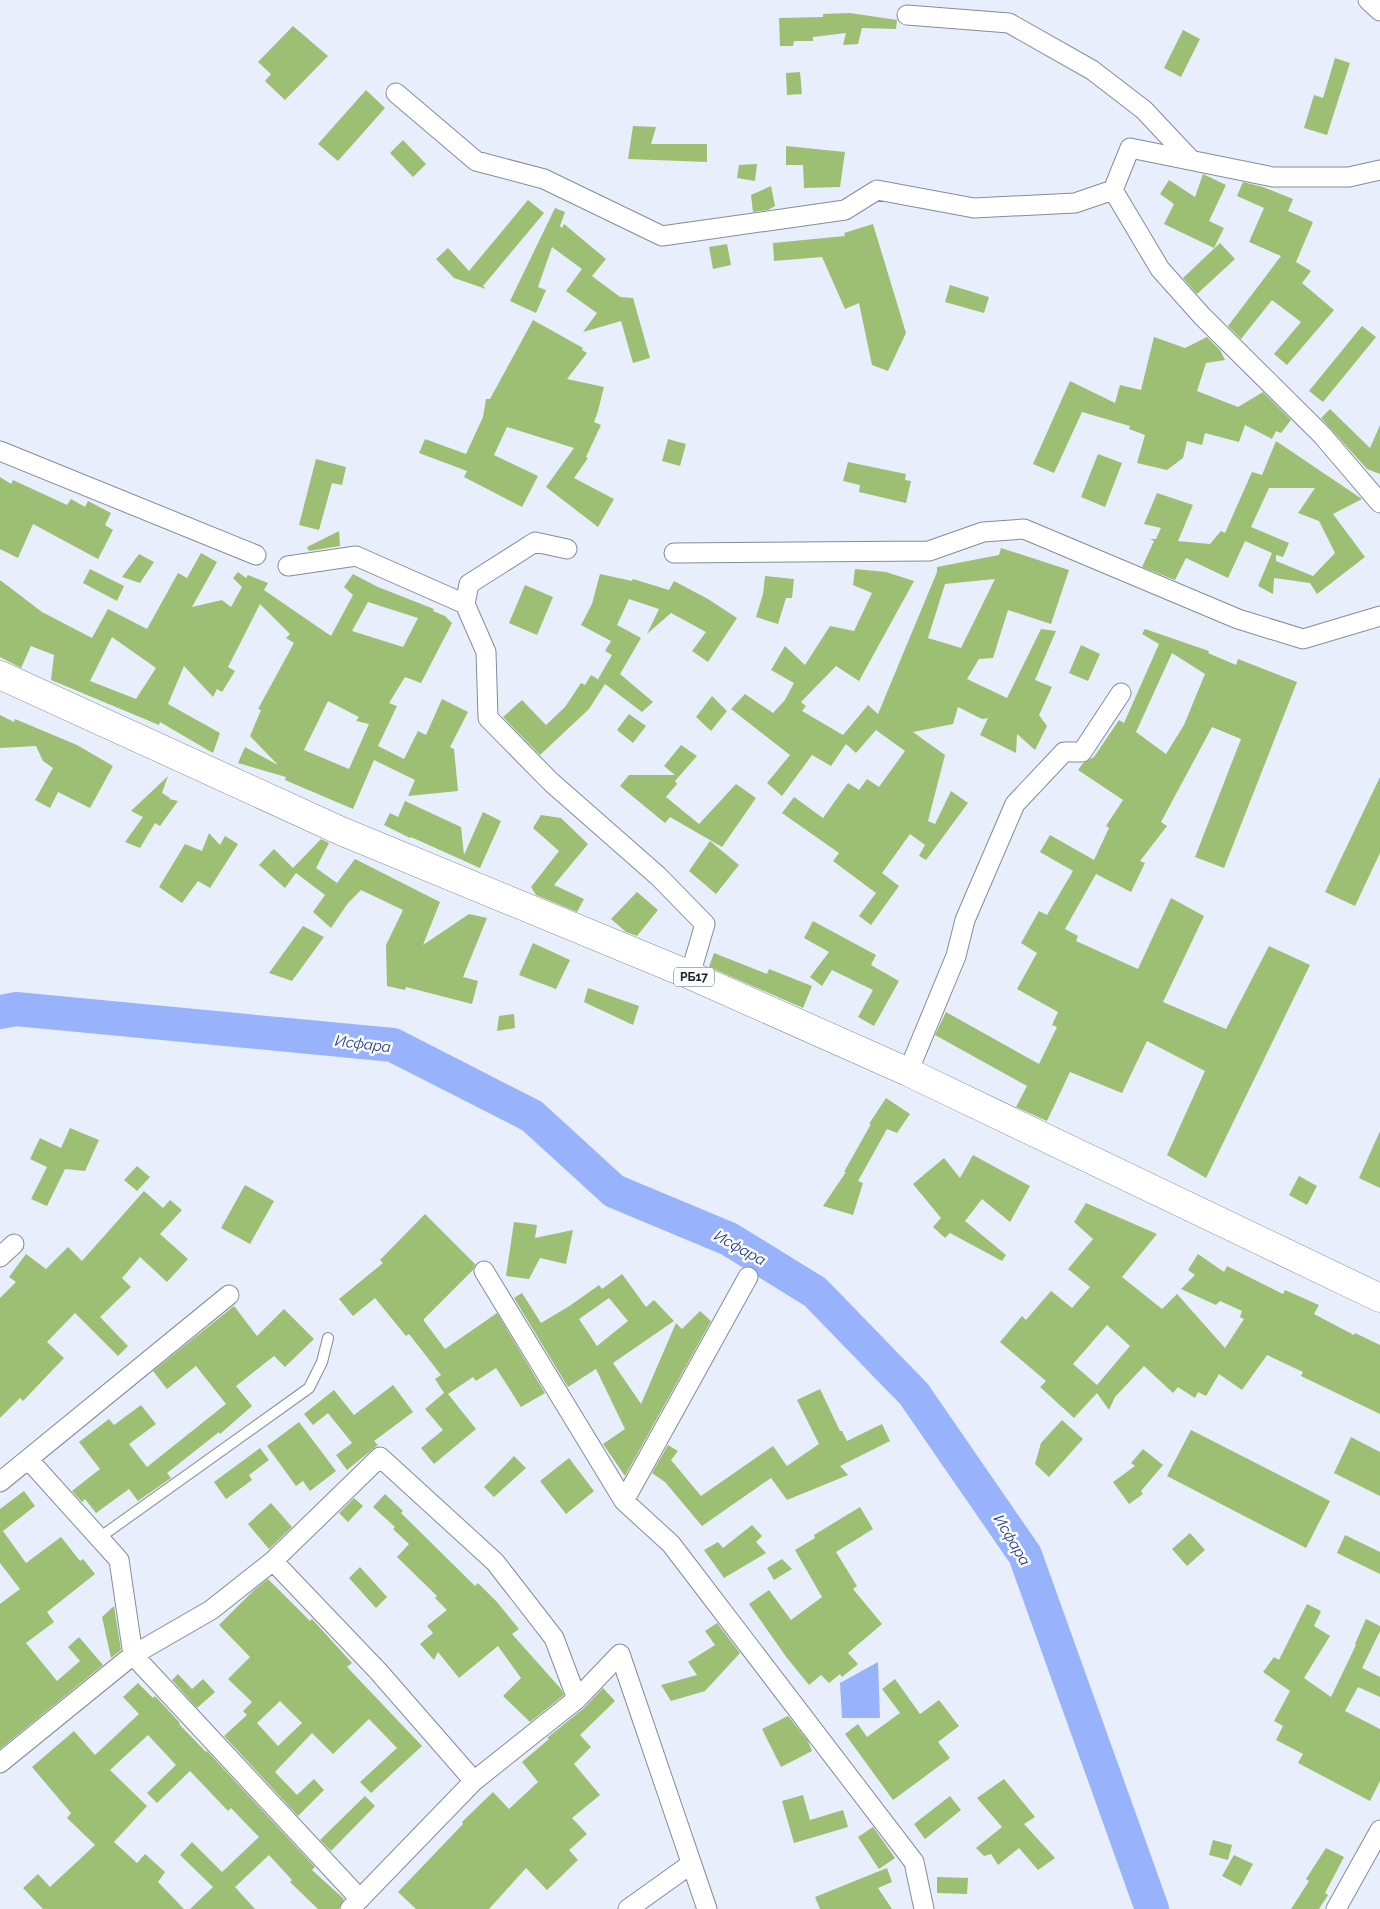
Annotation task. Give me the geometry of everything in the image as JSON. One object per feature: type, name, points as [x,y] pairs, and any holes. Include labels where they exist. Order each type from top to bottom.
[{"type":"main road","name":"РБ17","points":[[0,675],[341,830],[690,975],[908,1072],[1380,1298]]},
{"type":"street","points":[[1368,0],[1380,11]]},
{"type":"street","points":[[908,15],[1009,23],[1092,70],[1144,110],[1191,160]]},
{"type":"street","points":[[396,93],[476,161],[544,179],[662,236],[845,210],[877,190],[974,208],[1075,203],[1113,190],[1130,148],[1273,176],[1349,177],[1380,170]]},
{"type":"street","points":[[1113,190],[1160,269],[1202,316],[1322,435],[1380,503]]},
{"type":"street","points":[[0,451],[256,556]]},
{"type":"street","points":[[674,553],[929,551],[983,532],[1024,529],[1238,619],[1303,639],[1380,616]]},
{"type":"street","points":[[567,549],[535,542],[469,584],[465,604],[486,652],[488,718],[551,782],[658,876],[705,924],[690,975]]},
{"type":"street","points":[[288,566],[356,556],[465,604]]},
{"type":"street","points":[[908,1072],[956,956],[965,920],[1014,804],[1064,752],[1082,752],[1122,693]]},
{"type":"street","points":[[0,1257],[14,1244]]},
{"type":"street","points":[[484,1271],[624,1501],[670,1544],[914,1862],[924,1909]]},
{"type":"street","points":[[624,1501],[748,1277]]},
{"type":"street","points":[[0,1482],[230,1294]]},
{"type":"street","points":[[0,1763],[133,1655],[211,1610],[273,1561],[380,1457],[495,1562],[554,1638],[577,1699]]},
{"type":"street","points":[[28,1459],[119,1560],[133,1655],[355,1904],[474,1781],[577,1699],[620,1654],[707,1909]]},
{"type":"street","points":[[273,1561],[378,1672],[474,1781]]},
{"type":"street","points":[[1336,1909],[1380,1830]]},
{"type":"street","points":[[628,1909],[691,1864]]},
{"type":"lane","points":[[99,1538],[309,1388],[322,1362],[328,1338]]},
{"type":"water","points":[[878,1662],[880,1718],[842,1718],[840,1683]]},
{"type":"building","points":[[850,13],[897,20],[896,29],[862,28],[858,44],[843,45],[846,33],[813,37],[813,41],[794,41],[793,46],[780,46],[779,18],[823,17],[823,14]]},
{"type":"building","points":[[293,26],[328,56],[285,100],[265,81],[271,74],[258,62]]},
{"type":"building","points":[[1183,30],[1200,39],[1181,77],[1164,68]]},
{"type":"building","points":[[1335,58],[1350,63],[1327,135],[1304,128],[1314,95],[1323,98]]},
{"type":"building","points":[[800,72],[802,94],[787,95],[786,73]]},
{"type":"building","points":[[366,90],[385,108],[338,161],[318,144]]},
{"type":"building","points":[[633,126],[656,127],[651,144],[707,144],[707,162],[628,159]]},
{"type":"building","points":[[403,140],[426,164],[413,177],[390,153]]},
{"type":"building","points":[[786,146],[845,152],[840,187],[804,188],[803,165],[786,165]]},
{"type":"building","points":[[757,164],[755,181],[737,178],[739,165]]},
{"type":"building","points":[[1203,174],[1226,185],[1209,221],[1224,228],[1214,248],[1164,224],[1174,204],[1160,194],[1169,180],[1195,197]]},
{"type":"building","points":[[1243,182],[1263,187],[1293,199],[1288,211],[1313,222],[1296,262],[1311,271],[1302,283],[1334,310],[1287,365],[1274,354],[1301,322],[1272,300],[1241,339],[1228,326],[1281,256],[1249,242],[1264,208],[1237,196]]},
{"type":"building","points":[[771,186],[775,206],[768,210],[753,212],[751,195]]},
{"type":"building","points":[[528,200],[544,213],[483,286],[486,289],[454,278],[436,259],[448,248],[469,271]]},
{"type":"building","points":[[555,208],[565,212],[560,226],[562,228],[564,224],[606,259],[592,276],[620,297],[633,298],[650,358],[633,363],[621,321],[583,332],[597,313],[566,291],[582,269],[552,247],[538,287],[546,290],[536,313],[510,301]]},
{"type":"building","points":[[873,224],[906,333],[888,371],[872,365],[859,303],[845,309],[822,257],[774,261],[773,243],[845,236],[844,233]]},
{"type":"building","points":[[1220,243],[1235,259],[1197,294],[1183,278]]},
{"type":"building","points":[[727,244],[731,265],[713,269],[709,247]]},
{"type":"building","points":[[950,285],[989,297],[984,313],[945,302]]},
{"type":"building","points":[[533,320],[583,348],[582,350],[587,353],[567,379],[604,387],[594,422],[601,425],[586,457],[588,458],[574,478],[614,499],[598,527],[546,487],[574,448],[507,427],[494,455],[538,476],[522,507],[464,477],[467,471],[419,453],[425,439],[466,454],[483,417],[486,399],[490,399]]},
{"type":"building","points":[[1362,326],[1376,337],[1323,402],[1309,391]]},
{"type":"building","points":[[1154,337],[1185,348],[1207,337],[1220,350],[1225,360],[1206,363],[1197,391],[1238,407],[1263,392],[1291,420],[1281,433],[1276,431],[1272,439],[1245,425],[1239,442],[1205,433],[1202,445],[1187,441],[1183,458],[1167,470],[1137,463],[1145,435],[1129,429],[1130,426],[1082,412],[1054,473],[1033,464],[1070,381],[1115,403],[1120,385],[1141,390]]},
{"type":"building","points":[[1330,409],[1370,448],[1380,425],[1380,474],[1367,469],[1321,418]]},
{"type":"building","points":[[668,439],[686,444],[680,466],[662,461]]},
{"type":"building","points":[[1276,441],[1362,499],[1333,514],[1365,557],[1317,594],[1310,583],[1274,578],[1273,594],[1258,586],[1272,553],[1245,541],[1228,578],[1186,558],[1175,580],[1142,567],[1154,541],[1150,539],[1156,539],[1161,528],[1144,524],[1157,493],[1193,505],[1178,541],[1210,544],[1221,531],[1225,533],[1252,472],[1262,475]],"holes":[[[1269,488],[1315,488],[1298,513],[1319,521],[1335,553],[1313,576],[1276,561],[1276,555],[1283,557],[1289,543],[1251,527]]]},
{"type":"building","points":[[1098,454],[1122,463],[1105,507],[1081,497]]},
{"type":"building","points":[[316,459],[346,467],[342,485],[332,483],[319,530],[299,525]]},
{"type":"building","points":[[848,462],[906,474],[905,480],[911,481],[906,503],[859,492],[860,485],[843,481]]},
{"type":"building","points":[[0,477],[11,484],[13,480],[67,505],[71,499],[85,507],[88,501],[111,513],[105,525],[113,530],[98,559],[33,524],[18,558],[0,549]]},
{"type":"building","points":[[339,531],[340,546],[309,551],[307,547]]},
{"type":"building","points":[[1001,548],[1069,570],[1051,624],[1008,610],[993,658],[979,659],[967,679],[1007,698],[1041,629],[1056,631],[1035,680],[1052,687],[1039,715],[1047,726],[1035,750],[1017,734],[1016,753],[980,735],[988,718],[982,719],[958,707],[953,724],[913,732],[945,755],[928,821],[935,824],[951,791],[968,803],[926,860],[919,856],[925,845],[910,834],[882,873],[899,886],[871,925],[859,916],[876,893],[833,861],[839,853],[782,813],[794,797],[823,818],[848,783],[859,790],[867,779],[879,787],[905,751],[876,730],[856,753],[846,744],[831,766],[812,755],[782,796],[767,783],[790,755],[731,709],[745,694],[773,713],[785,700],[794,683],[771,670],[785,646],[805,665],[830,626],[854,631],[872,593],[853,585],[855,569],[886,572],[914,581],[859,681],[836,666],[801,702],[806,706],[802,711],[843,735],[868,705],[878,714],[937,572],[937,567],[999,555]],"holes":[[[995,579],[961,648],[928,638],[945,584]]]},
{"type":"building","points":[[201,553],[217,562],[192,607],[222,600],[231,607],[242,587],[233,578],[238,572],[246,578],[248,575],[268,583],[264,590],[331,636],[353,595],[344,587],[353,574],[378,587],[434,609],[433,611],[445,616],[452,623],[421,683],[405,677],[389,703],[397,706],[378,746],[404,759],[418,731],[426,735],[442,699],[468,712],[450,747],[454,749],[458,791],[408,796],[415,780],[374,760],[353,809],[285,780],[286,777],[238,763],[245,747],[278,765],[250,736],[261,710],[258,709],[294,643],[286,638],[290,634],[260,604],[228,667],[235,671],[222,692],[217,689],[213,697],[184,666],[168,704],[220,733],[213,753],[160,722],[159,725],[51,680],[54,655],[31,646],[21,668],[0,657],[0,580],[42,612],[92,638],[108,609],[147,629],[178,573],[187,578]],"holes":[[[368,602],[418,618],[403,647],[352,631]],[[112,637],[156,668],[136,699],[90,681]],[[328,701],[359,717],[356,721],[369,724],[349,769],[304,750]]]},
{"type":"building","points":[[139,554],[154,562],[140,583],[122,577]]},
{"type":"building","points":[[90,569],[124,586],[117,601],[83,583]]},
{"type":"building","points":[[600,574],[632,581],[633,579],[669,590],[674,581],[708,599],[737,618],[708,662],[692,651],[706,632],[671,613],[647,634],[659,609],[629,599],[617,625],[641,638],[620,674],[653,702],[642,712],[605,684],[589,709],[540,755],[503,717],[522,700],[546,725],[565,707],[581,683],[585,685],[591,675],[602,682],[598,679],[612,655],[605,651],[611,641],[581,625],[592,604]]},
{"type":"building","points":[[765,576],[794,579],[792,598],[786,598],[778,624],[756,617],[763,594]]},
{"type":"building","points":[[525,585],[553,597],[537,635],[509,623]]},
{"type":"building","points":[[1145,629],[1209,651],[1208,653],[1236,665],[1238,659],[1297,682],[1224,868],[1195,857],[1241,739],[1212,727],[1161,822],[1167,826],[1140,861],[1145,863],[1131,892],[1096,874],[1065,929],[1078,936],[1076,941],[1138,969],[1171,898],[1204,916],[1163,1002],[1226,1029],[1269,946],[1310,965],[1206,1178],[1167,1155],[1205,1071],[1147,1041],[1122,1093],[1070,1072],[1047,1121],[1016,1107],[1027,1086],[935,1035],[946,1012],[1039,1064],[1057,1027],[1052,1025],[1058,1012],[1017,989],[1037,953],[1021,943],[1039,911],[1047,915],[1073,871],[1040,852],[1050,835],[1094,860],[1109,828],[1106,826],[1123,800],[1078,770],[1083,763],[1094,757],[1119,720],[1124,723],[1159,644],[1142,634]],"holes":[[[1172,653],[1205,674],[1184,725],[1166,754],[1136,732]]]},
{"type":"building","points":[[1081,645],[1100,654],[1088,681],[1069,673]]},
{"type":"building","points":[[712,696],[727,711],[711,731],[696,717]]},
{"type":"building","points":[[629,714],[646,726],[633,743],[617,730]]},
{"type":"building","points":[[0,715],[14,722],[15,719],[77,745],[113,766],[90,808],[58,792],[50,808],[35,800],[53,768],[43,761],[36,746],[0,748]]},
{"type":"building","points":[[681,745],[697,756],[675,781],[677,784],[666,797],[699,824],[736,784],[756,798],[722,847],[670,817],[665,823],[620,786],[629,775],[675,775],[664,766]]},
{"type":"building","points":[[168,776],[162,793],[169,799],[178,801],[160,826],[155,823],[140,848],[125,842],[143,817],[131,811]]},
{"type":"building","points":[[1380,777],[1380,853],[1355,906],[1325,892]]},
{"type":"building","points":[[405,801],[461,827],[464,855],[483,812],[501,821],[480,868],[384,825],[390,813],[398,817]]},
{"type":"building","points":[[541,815],[561,818],[588,844],[554,885],[584,899],[577,912],[536,895],[531,887],[559,851],[533,828]]},
{"type":"building","points":[[209,833],[220,845],[225,836],[238,844],[210,888],[198,881],[182,903],[159,887],[185,844],[202,851]]},
{"type":"building","points":[[321,839],[329,843],[316,868],[337,883],[355,859],[440,902],[423,945],[469,914],[487,918],[463,977],[478,981],[472,1004],[406,987],[405,990],[387,986],[386,945],[403,910],[361,890],[348,903],[331,928],[313,912],[325,895],[296,873],[285,888],[259,865],[274,849],[293,868]]},
{"type":"building","points":[[710,841],[739,865],[716,894],[689,871]]},
{"type":"building","points":[[637,892],[658,910],[637,936],[626,932],[611,919]]},
{"type":"building","points":[[813,921],[876,955],[871,965],[899,981],[874,1026],[858,1017],[873,990],[832,970],[822,986],[810,977],[829,952],[804,938]]},
{"type":"building","points":[[303,926],[324,937],[292,981],[269,973]]},
{"type":"building","points":[[533,943],[570,960],[556,989],[519,975]]},
{"type":"building","points":[[714,953],[767,974],[769,969],[812,986],[803,1008],[709,967]]},
{"type":"building","points":[[588,988],[639,1006],[633,1025],[584,1002]]},
{"type":"building","points":[[514,1014],[515,1028],[497,1031],[499,1016]]},
{"type":"building","points":[[886,1098],[910,1114],[897,1133],[887,1129],[858,1181],[863,1183],[853,1215],[823,1206],[846,1172],[844,1172],[871,1124],[869,1124]]},
{"type":"building","points":[[70,1128],[99,1140],[85,1171],[65,1169],[47,1206],[31,1199],[47,1167],[30,1159],[40,1138],[61,1148]]},
{"type":"building","points":[[1380,1131],[1380,1188],[1359,1178]]},
{"type":"building","points":[[973,1155],[1030,1186],[1010,1222],[982,1199],[965,1221],[1006,1255],[1002,1261],[950,1233],[945,1238],[933,1227],[941,1218],[913,1184],[944,1158],[960,1178]]},
{"type":"building","points":[[137,1166],[150,1177],[137,1191],[124,1180]]},
{"type":"building","points":[[1299,1176],[1317,1186],[1307,1205],[1289,1195]]},
{"type":"building","points":[[245,1185],[274,1201],[250,1244],[221,1228]]},
{"type":"building","points":[[144,1191],[163,1208],[170,1200],[182,1210],[160,1234],[188,1259],[167,1282],[140,1257],[122,1278],[131,1287],[100,1317],[128,1346],[118,1356],[75,1313],[47,1342],[64,1358],[23,1401],[20,1398],[0,1418],[0,1298],[16,1282],[9,1277],[26,1254],[46,1269],[68,1247],[82,1261]]},
{"type":"building","points":[[1086,1203],[1157,1234],[1122,1277],[1162,1309],[1177,1294],[1225,1348],[1244,1319],[1240,1317],[1242,1311],[1220,1301],[1216,1305],[1181,1289],[1195,1275],[1188,1270],[1198,1254],[1224,1272],[1227,1266],[1283,1294],[1285,1290],[1319,1305],[1314,1314],[1354,1335],[1355,1333],[1380,1345],[1380,1414],[1301,1376],[1303,1372],[1267,1355],[1242,1390],[1219,1374],[1206,1396],[1198,1392],[1195,1398],[1178,1387],[1173,1393],[1144,1366],[1115,1397],[1109,1410],[1097,1393],[1074,1418],[1040,1387],[1046,1381],[1000,1342],[1022,1316],[1026,1320],[1051,1291],[1072,1308],[1090,1287],[1068,1269],[1093,1239],[1074,1222]],"holes":[[[1107,1325],[1130,1346],[1097,1385],[1073,1364]]]},
{"type":"building","points":[[425,1214],[475,1264],[473,1270],[424,1321],[445,1349],[497,1313],[545,1393],[521,1407],[496,1368],[476,1381],[473,1377],[448,1394],[476,1429],[434,1464],[421,1448],[443,1430],[425,1409],[444,1393],[435,1379],[441,1375],[409,1334],[406,1336],[375,1298],[353,1316],[339,1299],[383,1263],[380,1260]]},
{"type":"building","points":[[514,1222],[537,1225],[535,1238],[573,1230],[566,1264],[540,1258],[529,1279],[506,1276]]},
{"type":"building","points":[[622,1274],[646,1307],[654,1300],[674,1321],[613,1363],[641,1404],[676,1323],[682,1329],[700,1311],[711,1321],[625,1476],[603,1444],[625,1429],[596,1369],[568,1387],[514,1298],[522,1293],[541,1323],[599,1285],[602,1289]],"holes":[[[609,1298],[628,1321],[597,1346],[579,1319]]]},
{"type":"building","points":[[234,1306],[257,1336],[284,1309],[314,1339],[285,1367],[274,1356],[236,1386],[252,1406],[220,1434],[219,1432],[167,1473],[171,1478],[138,1501],[129,1489],[96,1513],[85,1499],[82,1502],[72,1491],[100,1469],[79,1442],[109,1419],[114,1425],[141,1405],[156,1424],[129,1444],[147,1467],[226,1404],[196,1366],[167,1389],[153,1371]]},
{"type":"building","points":[[393,1385],[413,1412],[374,1441],[378,1445],[347,1470],[336,1455],[352,1443],[328,1413],[313,1425],[304,1414],[334,1390],[354,1415]]},
{"type":"building","points":[[820,1389],[840,1431],[842,1431],[847,1441],[882,1424],[890,1441],[840,1466],[848,1475],[787,1500],[771,1478],[702,1526],[665,1482],[652,1473],[668,1445],[678,1451],[671,1460],[701,1496],[773,1446],[787,1466],[819,1444],[797,1400]]},
{"type":"building","points":[[1062,1420],[1083,1439],[1049,1477],[1035,1464],[1041,1443]]},
{"type":"building","points":[[299,1422],[336,1471],[310,1491],[303,1481],[296,1486],[267,1446]]},
{"type":"building","points":[[1191,1430],[1330,1501],[1306,1548],[1167,1476]]},
{"type":"building","points":[[1351,1437],[1380,1452],[1380,1496],[1334,1473]]},
{"type":"building","points":[[260,1448],[269,1460],[249,1475],[252,1480],[226,1499],[214,1482]]},
{"type":"building","points":[[1143,1449],[1163,1465],[1141,1491],[1143,1494],[1129,1504],[1113,1482],[1135,1466],[1131,1463]]},
{"type":"building","points":[[514,1456],[526,1468],[494,1497],[484,1487]]},
{"type":"building","points":[[569,1458],[594,1491],[566,1514],[540,1481]]},
{"type":"building","points":[[24,1491],[35,1506],[3,1531],[26,1563],[61,1537],[80,1561],[83,1559],[95,1574],[47,1612],[54,1622],[26,1643],[57,1681],[80,1661],[68,1647],[79,1637],[103,1665],[0,1749],[0,1604],[20,1589],[0,1563],[0,1509]]},
{"type":"building","points":[[385,1494],[403,1511],[401,1513],[475,1586],[478,1583],[497,1602],[519,1629],[512,1634],[561,1689],[564,1695],[530,1722],[503,1696],[521,1678],[498,1646],[459,1678],[438,1652],[434,1660],[420,1644],[433,1633],[427,1626],[447,1610],[435,1598],[437,1596],[397,1557],[409,1544],[393,1529],[395,1527],[373,1507]]},
{"type":"building","points":[[354,1498],[363,1506],[348,1522],[339,1513]]},
{"type":"building","points":[[271,1503],[292,1527],[269,1549],[248,1524]]},
{"type":"building","points":[[860,1507],[873,1529],[836,1552],[857,1586],[853,1589],[882,1624],[848,1653],[858,1664],[842,1677],[840,1674],[829,1683],[821,1675],[809,1685],[787,1658],[749,1604],[769,1590],[791,1620],[822,1597],[795,1550],[815,1538],[814,1535]]},
{"type":"building","points":[[752,1525],[762,1536],[756,1542],[766,1553],[724,1578],[704,1550],[718,1542],[723,1548]]},
{"type":"building","points":[[1190,1533],[1205,1550],[1187,1566],[1172,1549]]},
{"type":"building","points":[[1345,1535],[1380,1552],[1380,1574],[1337,1553]]},
{"type":"building","points":[[782,1559],[792,1569],[774,1580],[767,1568]]},
{"type":"building","points":[[360,1567],[387,1597],[376,1608],[349,1578]]},
{"type":"building","points":[[268,1579],[310,1621],[312,1619],[352,1663],[347,1667],[422,1746],[371,1793],[360,1782],[397,1748],[369,1719],[333,1754],[312,1733],[275,1772],[297,1795],[314,1779],[324,1790],[298,1816],[224,1736],[247,1715],[243,1711],[252,1702],[228,1679],[250,1657],[219,1625],[253,1591]],"holes":[[[280,1701],[302,1723],[278,1746],[257,1723]]]},
{"type":"building","points":[[1307,1604],[1321,1611],[1314,1626],[1330,1636],[1304,1678],[1331,1697],[1356,1645],[1366,1619],[1380,1626],[1380,1631],[1362,1668],[1380,1677],[1380,1697],[1358,1687],[1345,1711],[1380,1729],[1380,1781],[1370,1801],[1298,1763],[1303,1754],[1276,1740],[1283,1726],[1274,1721],[1290,1691],[1263,1672],[1274,1657],[1279,1660]]},
{"type":"building","points":[[114,1606],[121,1650],[111,1658],[102,1617]]},
{"type":"building","points":[[717,1623],[740,1653],[705,1691],[671,1701],[661,1685],[697,1675],[688,1662],[715,1645],[705,1631]]},
{"type":"building","points":[[178,1674],[192,1689],[203,1679],[215,1692],[197,1708],[172,1680]]},
{"type":"building","points":[[895,1679],[920,1714],[939,1700],[959,1726],[938,1742],[950,1758],[893,1800],[845,1734],[858,1724],[867,1737],[900,1713],[882,1689]]},
{"type":"building","points":[[138,1683],[153,1698],[155,1696],[179,1724],[207,1751],[315,1867],[312,1870],[344,1899],[339,1909],[318,1909],[290,1882],[292,1880],[269,1855],[235,1887],[255,1909],[190,1909],[213,1887],[180,1855],[192,1842],[222,1872],[259,1837],[231,1808],[228,1811],[190,1771],[157,1803],[147,1793],[176,1765],[148,1735],[110,1770],[147,1806],[114,1842],[137,1863],[145,1854],[165,1872],[158,1882],[184,1909],[43,1909],[23,1888],[38,1874],[50,1887],[95,1845],[67,1818],[71,1813],[32,1767],[74,1731],[95,1755],[139,1714],[123,1697]]},
{"type":"building","points":[[603,1688],[615,1701],[580,1735],[591,1747],[574,1764],[600,1795],[572,1818],[587,1834],[569,1850],[578,1860],[547,1890],[526,1868],[489,1909],[416,1909],[398,1892],[463,1824],[462,1822],[493,1792],[509,1809],[538,1782],[522,1762],[549,1739],[547,1738],[584,1708]]},
{"type":"building","points":[[788,1716],[808,1741],[812,1751],[781,1767],[762,1729]]},
{"type":"building","points":[[1004,1779],[1035,1817],[1024,1824],[1055,1858],[1038,1870],[1019,1848],[998,1865],[991,1854],[984,1856],[976,1848],[1002,1827],[977,1798]]},
{"type":"building","points":[[803,1795],[810,1820],[843,1810],[848,1827],[794,1843],[782,1801]]},
{"type":"building","points":[[365,1796],[375,1806],[331,1851],[320,1840]]},
{"type":"building","points":[[950,1796],[961,1810],[925,1839],[914,1824]]},
{"type":"building","points":[[873,1827],[895,1858],[879,1869],[858,1837]]},
{"type":"building","points":[[1213,1840],[1232,1845],[1228,1860],[1209,1855]]},
{"type":"building","points":[[1326,1848],[1344,1857],[1325,1893],[1328,1895],[1319,1909],[1291,1909],[1309,1881],[1306,1879]]},
{"type":"building","points":[[1234,1855],[1253,1864],[1241,1886],[1222,1876]]},
{"type":"building","points":[[887,1868],[892,1882],[878,1888],[892,1909],[820,1909],[815,1897]]},
{"type":"building","points":[[937,1877],[968,1878],[967,1894],[937,1893]]},
{"type":"waterway","name":"Исфара","points":[[0,1012],[16,1009],[393,1045],[532,1116],[614,1191],[729,1239],[815,1292],[914,1394],[1025,1555],[1152,1909]]}]
